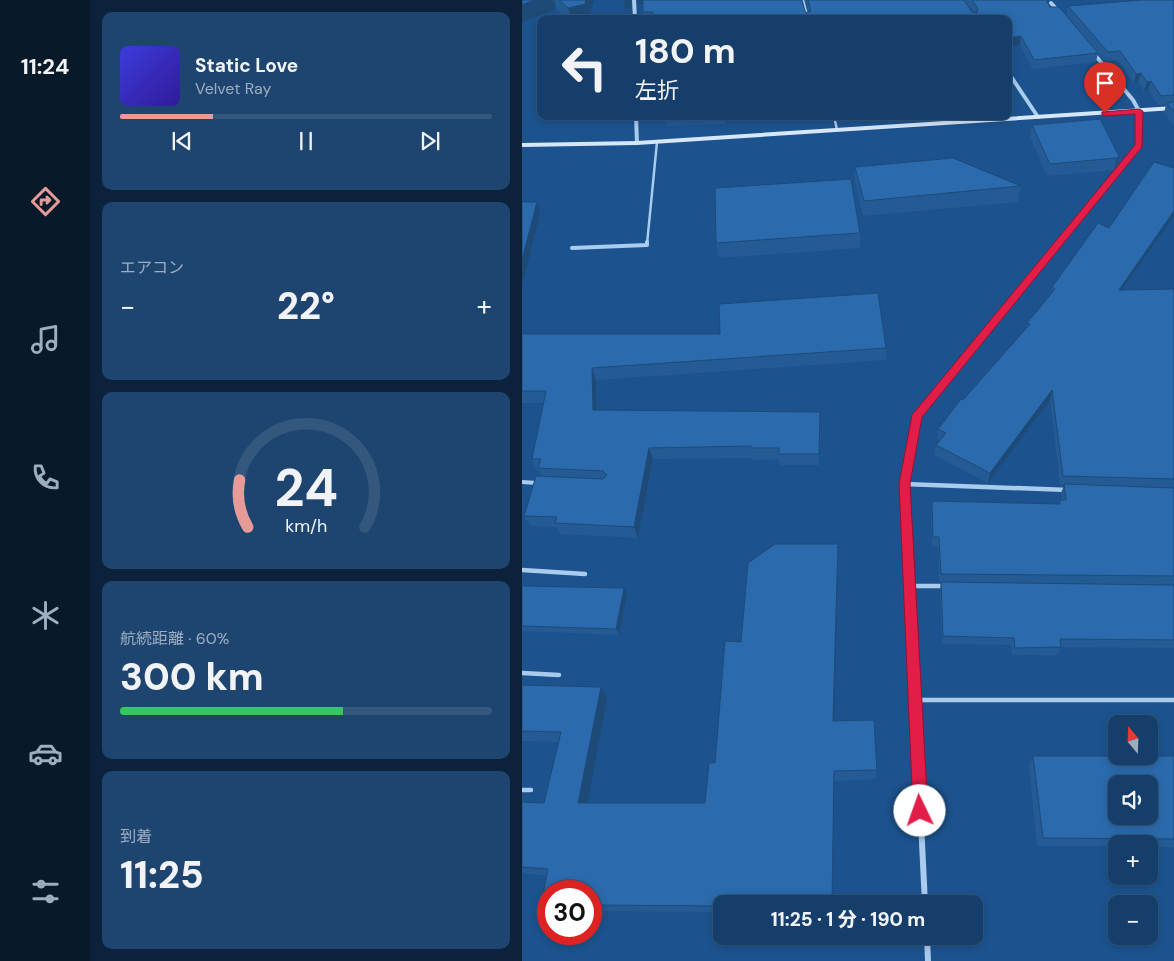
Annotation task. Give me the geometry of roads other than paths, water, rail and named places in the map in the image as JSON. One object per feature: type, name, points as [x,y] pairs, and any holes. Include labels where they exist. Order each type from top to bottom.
[{"type":"street","points":[[634,0],[635,15]]},
{"type":"street","points":[[1051,2],[1064,18]]},
{"type":"street","points":[[925,895],[904,484],[917,415],[1139,145],[1139,111],[1133,100],[1089,48]]},
{"type":"street","points":[[1012,78],[1038,117]]},
{"type":"street","points":[[1012,119],[1174,108]]},
{"type":"street","points":[[636,120],[636,143]]},
{"type":"street","points":[[522,145],[657,142],[992,120]]},
{"type":"street","points":[[904,484],[1076,490]]},
{"type":"street","points":[[927,945],[928,961]]},
{"type":"lane","points":[[803,0],[807,15]]},
{"type":"lane","points":[[835,120],[837,130]]},
{"type":"lane","points":[[572,248],[647,244],[657,142]]},
{"type":"lane","points":[[522,482],[541,483]]},
{"type":"lane","points":[[522,570],[585,574]]},
{"type":"lane","points":[[910,586],[949,586]]},
{"type":"lane","points":[[522,674],[558,675]]},
{"type":"lane","points":[[915,700],[1174,700]]},
{"type":"lane","points":[[522,790],[531,790]]}]
